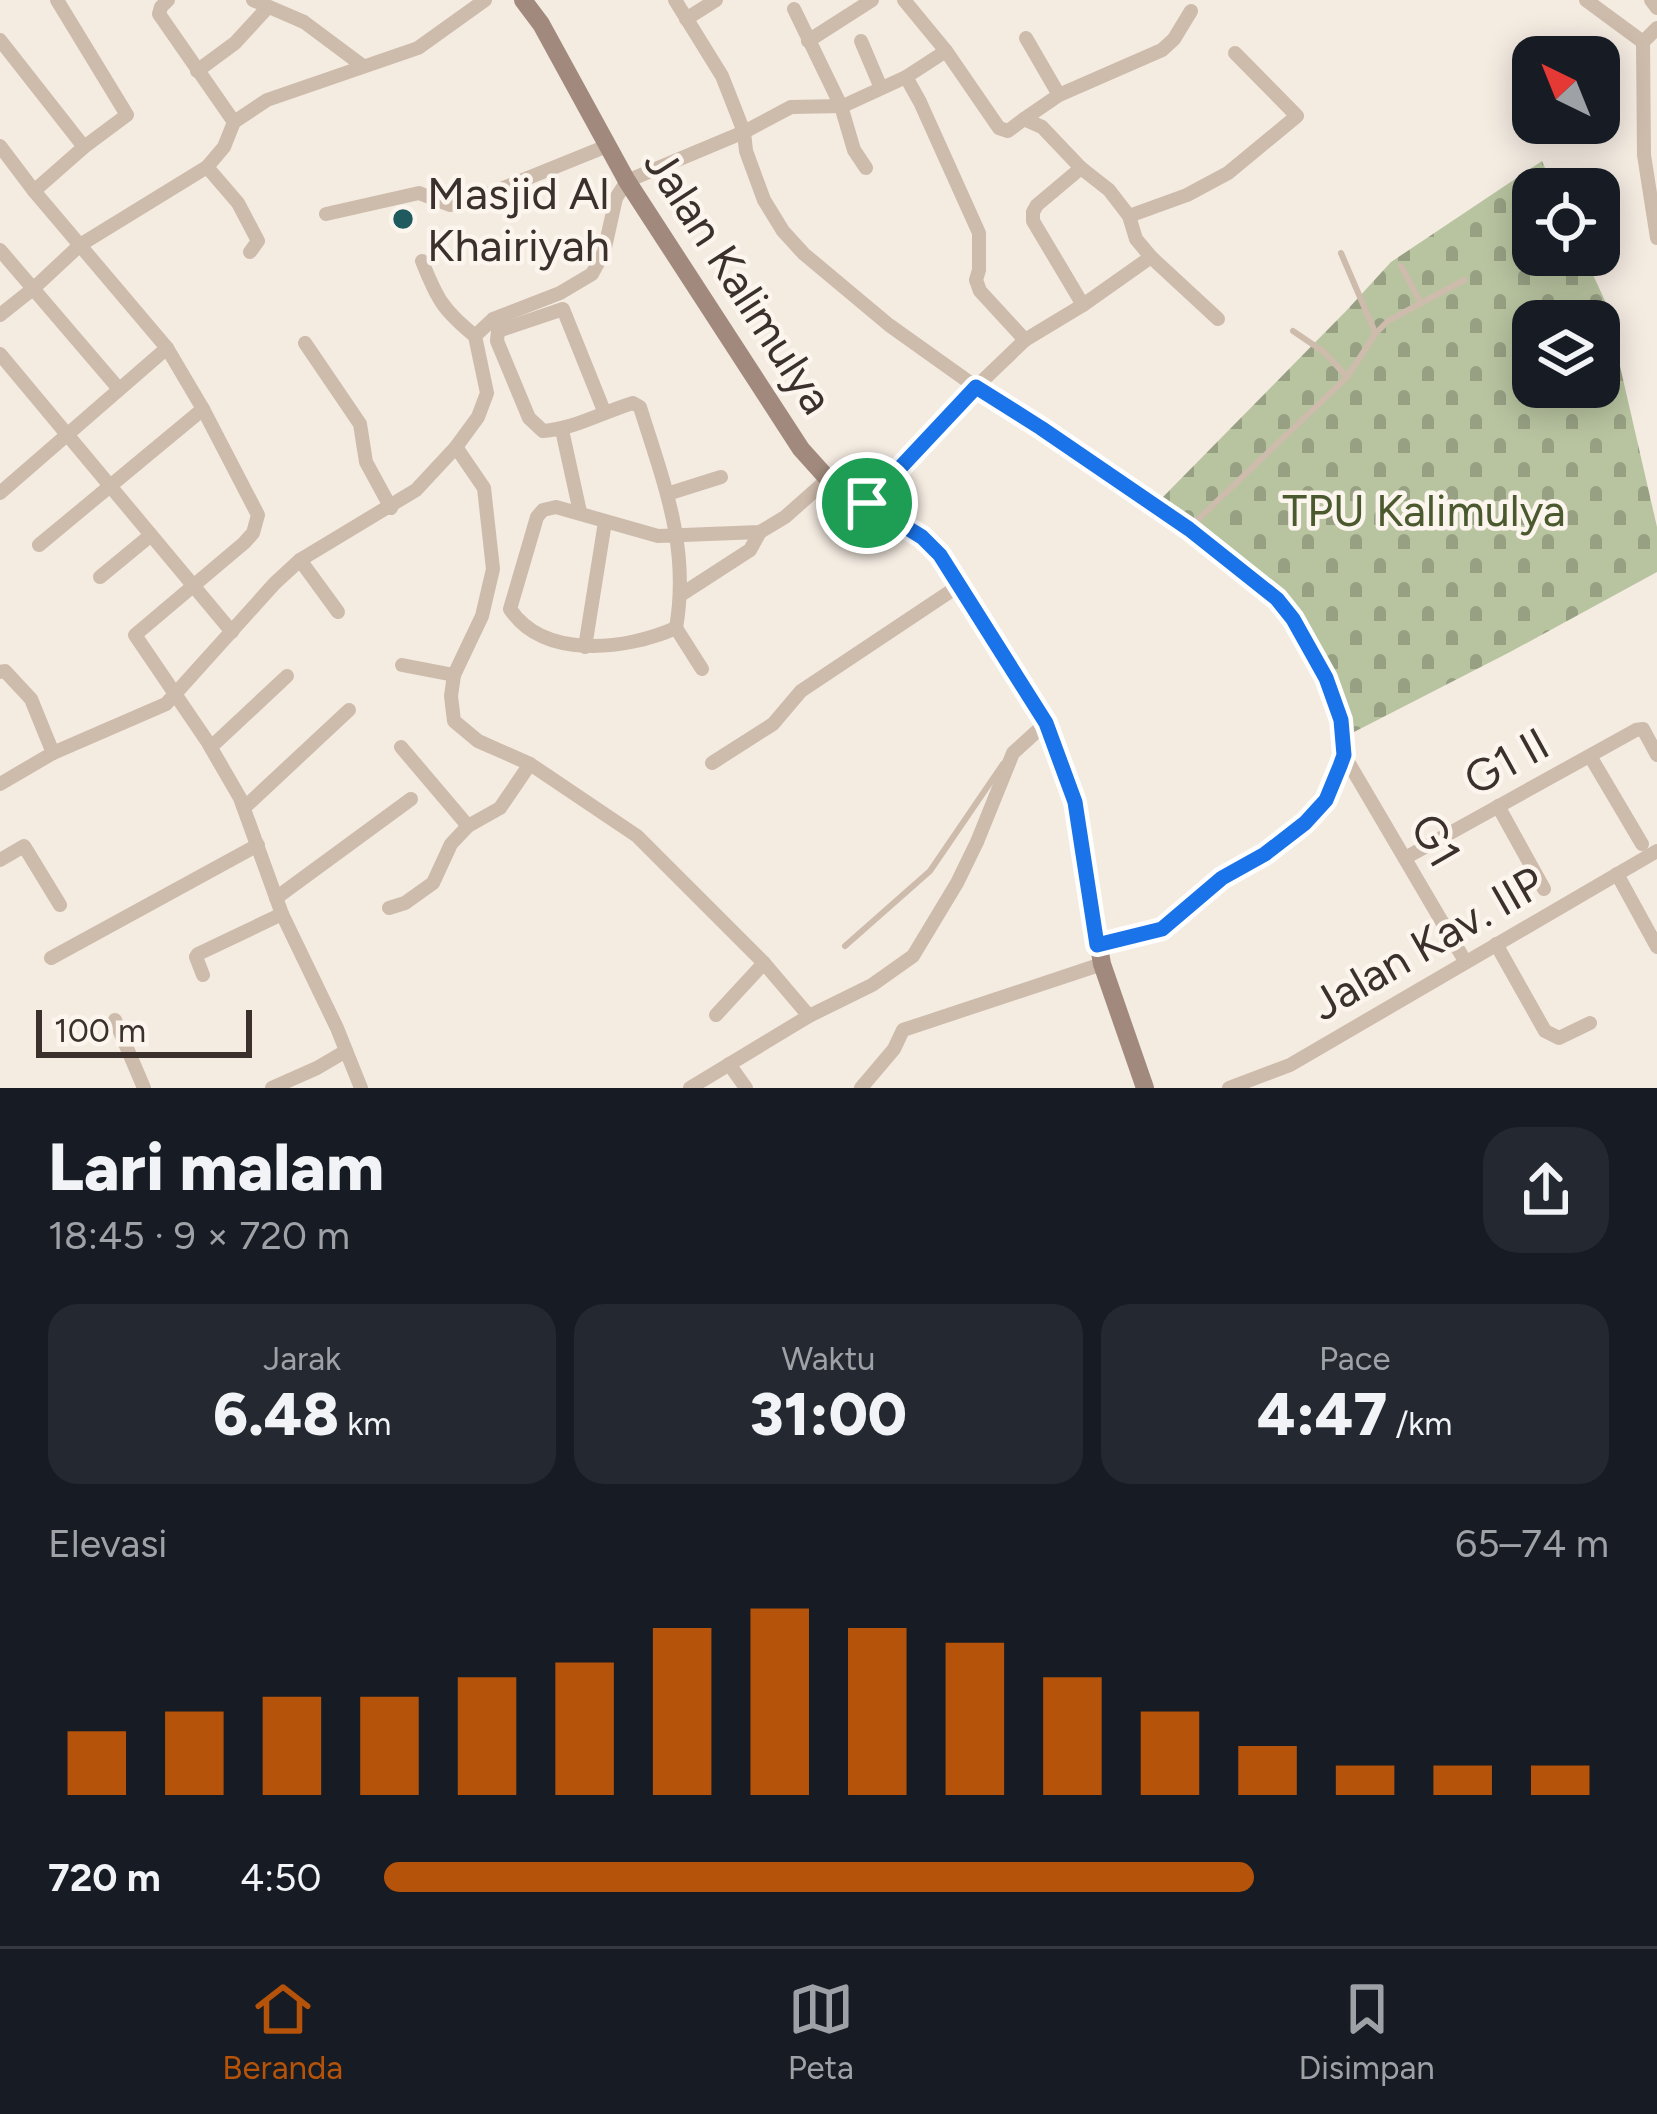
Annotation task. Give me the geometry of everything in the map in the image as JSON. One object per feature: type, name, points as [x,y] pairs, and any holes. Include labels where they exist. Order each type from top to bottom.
[{"type":"street","points":[[34,191],[127,115],[57,0]]},
{"type":"street","points":[[168,0],[159,14],[234,122]]},
{"type":"street","points":[[253,0],[304,22],[363,66]]},
{"type":"street","points":[[0,316],[80,245],[206,167],[224,147],[234,122],[267,100],[418,48],[485,0]]},
{"type":"street","name":"Jalan Kalimulya","points":[[523,0],[627,181],[801,449],[828,479],[922,537],[940,555],[1046,723],[1075,802],[1100,954],[1145,1088]]},
{"type":"street","name":"G1","points":[[675,0],[722,76],[764,200],[804,254],[889,325],[1189,529],[1277,599],[1326,678],[1341,720],[1344,755],[1465,961]]},
{"type":"street","points":[[686,20],[716,0]]},
{"type":"street","points":[[808,41],[872,0]]},
{"type":"street","points":[[904,0],[946,51],[991,121],[1008,131],[1059,95],[1162,50],[1191,10]]},
{"type":"street","points":[[1586,0],[1643,42]]},
{"type":"street","points":[[1651,0],[1657,8]]},
{"type":"street","points":[[197,70],[235,43],[268,8]]},
{"type":"street","points":[[794,9],[841,106],[854,150],[866,167]]},
{"type":"street","points":[[1657,28],[1643,42],[1644,155],[1657,238]]},
{"type":"street","points":[[1026,38],[1059,95]]},
{"type":"street","points":[[0,40],[84,147]]},
{"type":"street","points":[[861,41],[881,88]]},
{"type":"street","points":[[475,336],[493,319],[560,293],[592,274],[604,252],[616,198],[627,181],[791,107],[841,106],[906,77],[946,51]]},
{"type":"street","points":[[1130,216],[1228,173],[1298,116],[1235,53]]},
{"type":"street","points":[[906,77],[979,233],[976,280],[980,291],[1025,340]]},
{"type":"street","points":[[1024,118],[1042,127],[1108,190],[1130,216],[1136,239],[1218,319]]},
{"type":"street","points":[[0,146],[167,348],[258,515],[244,543],[135,635],[211,748],[244,808],[276,898],[361,1088]]},
{"type":"street","points":[[326,214],[419,193],[450,205],[463,202],[607,146]]},
{"type":"street","points":[[206,167],[238,203],[258,241],[250,251]]},
{"type":"street","points":[[1081,168],[1037,205],[1033,221],[1083,305]]},
{"type":"street","points":[[0,250],[119,389]]},
{"type":"street","points":[[867,503],[1025,340],[1151,256]]},
{"type":"street","points":[[0,784],[53,753],[166,704],[300,560],[416,490],[456,447],[478,417],[488,393],[475,336],[437,299],[422,261]]},
{"type":"street","points":[[604,411],[563,309],[498,331],[497,341],[529,418],[543,431],[562,430],[604,411],[633,404],[640,407],[678,536],[682,594],[676,628],[702,669]]},
{"type":"street","points":[[305,343],[360,424],[366,462],[391,508]]},
{"type":"street","points":[[2,487],[167,348]]},
{"type":"street","points":[[0,354],[232,632]]},
{"type":"street","points":[[39,544],[203,410]]},
{"type":"street","points":[[562,430],[580,512]]},
{"type":"street","points":[[456,447],[484,488],[493,569],[482,616],[454,675],[454,721],[478,741],[530,764],[637,836],[764,963],[808,1016]]},
{"type":"street","points":[[668,494],[721,477]]},
{"type":"street","points":[[682,594],[750,550],[760,532],[828,479]]},
{"type":"street","points":[[676,628],[652,638],[585,647],[520,623],[510,609],[537,517],[556,507],[658,536],[760,532]]},
{"type":"street","points":[[585,647],[605,522]]},
{"type":"street","points":[[100,577],[151,535]]},
{"type":"street","points":[[300,560],[338,612]]},
{"type":"street","points":[[712,764],[773,724],[801,691],[960,586]]},
{"type":"street","points":[[402,665],[454,675]]},
{"type":"street","points":[[3,671],[31,699],[53,753]]},
{"type":"street","points":[[211,748],[286,676]]},
{"type":"street","points":[[244,808],[349,710]]},
{"type":"street","points":[[690,1088],[808,1016],[872,985],[913,956],[977,842],[1013,753],[1046,723]]},
{"type":"street","name":"G1 II","points":[[1405,858],[1643,729],[1657,754]]},
{"type":"street","points":[[401,747],[468,826]]},
{"type":"street","points":[[861,1088],[894,1049],[903,1030],[1162,929],[1222,878],[1265,854],[1305,823],[1326,800],[1344,755]]},
{"type":"street","points":[[1590,756],[1650,848]]},
{"type":"street","points":[[388,908],[405,903],[433,883],[451,844],[468,826],[500,808],[530,764]]},
{"type":"street","points":[[276,898],[410,800]]},
{"type":"street","points":[[1498,806],[1544,889]]},
{"type":"street","points":[[51,958],[258,845]]},
{"type":"street","points":[[0,860],[24,846],[60,905]]},
{"type":"street","name":"Jalan Kav. IIP","points":[[1229,1088],[1290,1065],[1616,874],[1650,848]]},
{"type":"street","points":[[1616,874],[1657,947]]},
{"type":"street","points":[[203,975],[198,954],[283,914]]},
{"type":"street","points":[[1496,944],[1545,1031],[1559,1038],[1590,1023]]},
{"type":"street","points":[[716,1015],[764,963]]},
{"type":"street","points":[[115,1020],[144,1088]]},
{"type":"street","points":[[272,1088],[346,1051]]},
{"type":"street","points":[[729,1064],[746,1088]]},
{"type":"lane","points":[[1341,253],[1376,333]]},
{"type":"lane","points":[[1401,266],[1421,303]]},
{"type":"lane","points":[[1189,529],[1347,376],[1376,333],[1402,312],[1464,280]]},
{"type":"lane","points":[[1293,331],[1324,352],[1347,376]]},
{"type":"lane","points":[[845,946],[930,871],[995,772],[1013,753]]},
{"type":"green space","name":"TPU Kalimulya","points":[[1512,181],[1512,276],[1594,276],[1605,300],[1512,300],[1512,408],[1620,408],[1620,366],[1657,527],[1657,572],[1354,732],[1319,648],[1300,617],[1244,561],[1162,498],[1391,262]]},
{"type":"place","name":"Masjid Al Khairiyah","points":[[403,219]]},
{"type":"route","points":[[976,387],[1041,428],[1189,529],[1277,599],[1293,619],[1326,678],[1341,720],[1344,755],[1326,800],[1305,823],[1265,854],[1222,878],[1162,929],[1097,945],[1075,802],[1046,723],[940,555],[922,537],[867,503],[976,387]]}]
